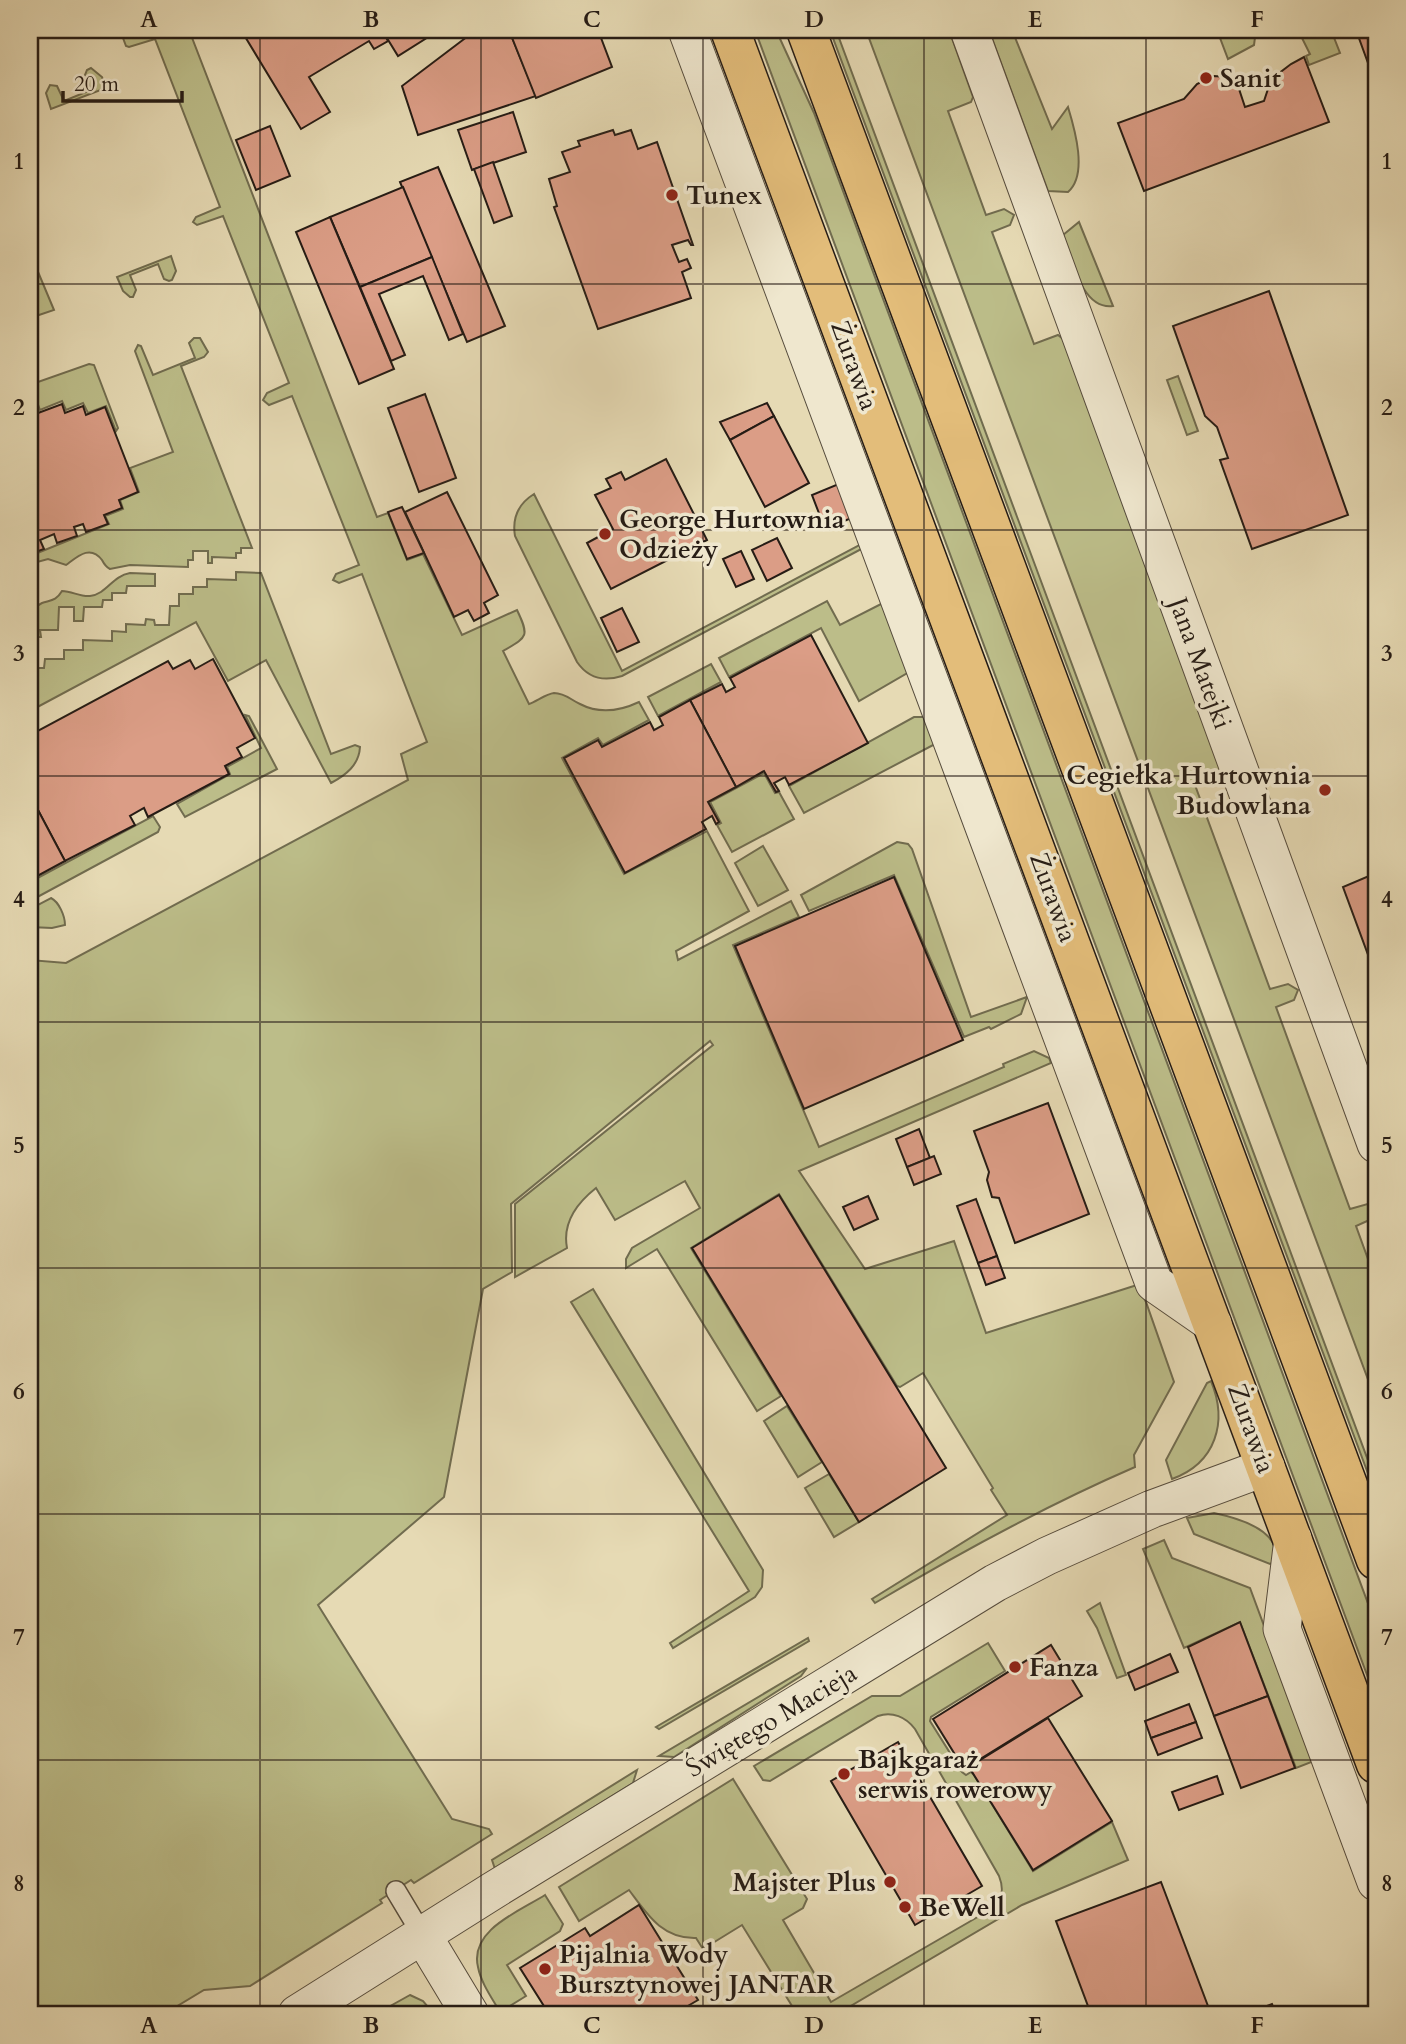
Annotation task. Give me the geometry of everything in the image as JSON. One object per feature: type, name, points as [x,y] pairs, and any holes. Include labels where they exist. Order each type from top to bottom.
[{"type":"main road","name":"Żurawia","points":[[730,30],[1376,1763]]},
{"type":"main road","points":[[806,30],[1376,1560]]},
{"type":"street","points":[[687,30],[1154,1283],[1213,1324]]},
{"type":"street","name":"Jana Matejki","points":[[969,30],[1376,1144]]},
{"type":"street","name":"Świętego Macieja","points":[[297,2014],[424,1936],[494,1889],[995,1583],[1047,1556],[1152,1509],[1266,1467]]},
{"type":"street","points":[[1293,1539],[1282,1629],[1376,1882]]},
{"type":"street","points":[[424,1936],[470,2014]]},
{"type":"lane","points":[[397,1891],[424,1936]]},
{"type":"green space","points":[[120,30],[189,30],[377,517],[388,513],[407,560],[423,554],[462,635],[517,610],[524,626],[524,635],[503,651],[529,704],[554,693],[565,695],[587,707],[602,710],[624,708],[639,702],[649,720],[603,745],[598,738],[562,758],[624,874],[707,831],[749,911],[676,951],[678,960],[791,901],[799,917],[733,945],[819,1147],[1004,1067],[1003,1064],[1034,1051],[1049,1058],[1051,1063],[799,1171],[865,1269],[954,1241],[986,1333],[1137,1285],[1146,1302],[1174,1382],[1134,1455],[1135,1467],[1003,1531],[875,1603],[872,1599],[1007,1515],[923,1373],[900,1387],[897,1386],[779,1194],[691,1248],[781,1396],[757,1411],[657,1249],[626,1268],[626,1259],[632,1248],[700,1208],[685,1181],[615,1220],[596,1188],[572,1214],[567,1230],[567,1248],[515,1277],[515,1204],[713,1045],[710,1041],[511,1204],[512,1272],[483,1289],[444,1497],[318,1605],[452,1819],[489,1829],[492,1834],[414,1883],[411,1880],[380,1900],[382,1903],[250,1986],[204,1990],[164,2014],[30,2014],[30,960],[66,963],[408,780],[401,754],[427,742],[362,574],[339,583],[333,580],[336,574],[359,565],[292,396],[269,405],[263,400],[267,393],[289,383],[223,216],[197,225],[193,222],[196,217],[220,207],[155,39],[129,47],[126,46]]},
{"type":"green space","points":[[755,30],[776,30],[814,113],[1376,1625],[1376,1699]]},
{"type":"green space","points":[[830,30],[836,30],[1376,1482],[1376,1495]]},
{"type":"green space","points":[[866,30],[949,30],[973,97],[971,102],[948,111],[986,215],[1004,209],[1014,215],[1010,225],[992,232],[1034,344],[1058,335],[1063,339],[1220,769],[1218,775],[1195,785],[1270,989],[1288,984],[1298,990],[1294,1000],[1276,1007],[1350,1209],[1371,1203],[1376,1208],[1376,1217],[1356,1226],[1376,1281],[1376,1401]]},
{"type":"green space","points":[[989,30],[1012,30],[1052,129],[1068,107],[1079,164],[1074,184],[1068,192],[1048,191]]},
{"type":"green space","points":[[1217,30],[1256,30],[1254,45],[1228,59]]},
{"type":"green space","points":[[1298,30],[1331,30],[1340,53],[1309,65],[1306,56],[1310,54]]},
{"type":"green space","points":[[91,68],[102,77],[106,88],[51,109],[46,93],[50,85],[57,86],[64,101],[91,90],[85,75]]},
{"type":"green space","points":[[1079,222],[1113,306],[1102,305],[1093,300],[1085,291],[1074,269],[1063,235]]},
{"type":"green space","points":[[171,256],[176,271],[172,280],[164,279],[158,264],[130,275],[136,290],[133,297],[123,291],[117,277]]},
{"type":"green space","points":[[30,264],[36,267],[54,310],[30,318]]},
{"type":"green space","points":[[194,338],[200,338],[208,352],[204,357],[181,366],[252,548],[241,548],[241,553],[236,553],[236,558],[212,557],[212,563],[208,563],[208,551],[193,551],[193,560],[188,560],[188,567],[130,565],[110,569],[97,555],[88,552],[66,565],[48,559],[30,564],[30,556],[109,524],[105,516],[123,509],[120,500],[139,492],[130,468],[173,452],[135,351],[138,345],[141,346],[153,375],[195,358],[189,343]]},
{"type":"green space","points":[[89,364],[94,365],[118,428],[116,431],[106,406],[88,413],[83,403],[66,410],[62,401],[40,410],[33,391],[35,383]]},
{"type":"green space","points":[[1178,376],[1198,431],[1187,435],[1167,380]]},
{"type":"green space","points":[[534,494],[622,671],[865,542],[867,546],[622,676],[608,679],[591,675],[577,662],[515,536],[517,512]]},
{"type":"green space","points":[[236,572],[261,573],[331,754],[355,745],[360,747],[351,769],[342,777],[331,783],[266,660],[228,681],[196,622],[30,711],[30,668],[44,668],[45,659],[64,659],[64,650],[83,650],[83,640],[112,641],[112,631],[126,632],[126,624],[145,625],[146,619],[154,620],[155,625],[169,625],[170,606],[179,606],[179,594],[193,594],[193,587],[207,587],[207,579],[236,580]]},
{"type":"green space","points":[[130,573],[155,574],[155,586],[127,586],[126,593],[112,593],[112,600],[103,600],[102,607],[84,607],[83,621],[74,621],[74,607],[59,607],[58,630],[40,630],[41,637],[31,637],[30,642],[30,620],[37,606],[55,598],[62,591],[86,596],[96,595]]},
{"type":"green space","points":[[827,601],[840,625],[885,602],[909,672],[859,701],[821,628],[729,677],[719,658]]},
{"type":"green space","points":[[711,664],[721,682],[658,716],[648,697]]},
{"type":"green space","points":[[245,715],[249,716],[277,769],[185,817],[177,804],[230,774],[227,767],[261,748]]},
{"type":"green space","points":[[914,717],[924,717],[937,743],[804,813],[789,786]]},
{"type":"green space","points":[[764,773],[775,793],[779,792],[794,819],[732,852],[717,825],[721,823],[710,802]]},
{"type":"green space","points":[[153,816],[160,827],[158,832],[30,901],[30,882]]},
{"type":"green space","points":[[897,842],[908,844],[912,849],[971,1017],[1027,997],[1021,1014],[991,1029],[989,1027],[964,1037],[894,875],[809,911],[801,895]]},
{"type":"green space","points":[[763,846],[788,890],[758,906],[735,863]]},
{"type":"green space","points":[[51,898],[61,910],[65,925],[52,928],[30,927],[30,909]]},
{"type":"green space","points":[[593,1289],[763,1570],[762,1587],[755,1597],[673,1648],[670,1643],[749,1591],[571,1302]]},
{"type":"green space","points":[[1211,1381],[1218,1411],[1218,1426],[1214,1439],[1199,1463],[1172,1479],[1166,1460],[1207,1383]]},
{"type":"green space","points":[[787,1406],[822,1462],[798,1477],[764,1421]]},
{"type":"green space","points":[[829,1474],[859,1522],[834,1537],[805,1488]]},
{"type":"green space","points":[[1214,1513],[1248,1523],[1264,1532],[1274,1545],[1275,1562],[1270,1564],[1194,1534],[1187,1518]]},
{"type":"green space","points":[[1164,1540],[1172,1558],[1250,1588],[1314,1761],[1296,1768],[1240,1622],[1184,1648],[1143,1549]]},
{"type":"green space","points":[[1100,1603],[1126,1675],[1117,1678],[1097,1628],[1087,1611]]},
{"type":"green space","points":[[808,1638],[809,1641],[659,1729],[656,1727]]},
{"type":"green space","points":[[988,1643],[1005,1671],[931,1717],[930,1721],[962,1772],[966,1775],[971,1772],[974,1775],[1033,1871],[1112,1822],[1128,1860],[1022,1905],[837,2014],[797,2014],[742,1925],[703,1949],[696,1938],[674,1934],[656,1923],[629,1890],[579,1921],[559,1887],[733,1779],[807,1899],[803,1908],[783,1920],[831,2002],[988,1911],[1001,1896],[999,1876],[915,1729],[903,1718],[888,1714],[878,1716],[770,1781],[763,1780],[754,1766],[872,1696],[900,1696]]},
{"type":"green space","points":[[807,1668],[801,1676],[674,1757],[659,1756]]},
{"type":"green space","points":[[637,1770],[633,1783],[495,1869],[492,1860]]},
{"type":"green space","points":[[545,1895],[563,1924],[560,1931],[507,1965],[526,1996],[500,2012],[479,1973],[477,1954],[481,1942],[499,1923]]},
{"type":"green space","points":[[410,1995],[423,2001],[434,2014],[376,2014]]},
{"type":"building","points":[[241,30],[382,30],[388,41],[374,49],[369,41],[309,77],[330,112],[301,129]]},
{"type":"building","points":[[382,30],[430,30],[433,34],[398,56]]},
{"type":"building","points":[[476,30],[509,30],[536,96],[418,135],[402,86]]},
{"type":"building","points":[[509,30],[598,30],[612,67],[536,98]]},
{"type":"building","points":[[1356,30],[1376,30],[1376,85]]},
{"type":"building","points":[[1304,57],[1329,122],[1144,191],[1118,123],[1184,99],[1197,84],[1214,76],[1226,77],[1237,83],[1245,107],[1264,101],[1269,86],[1278,74]]},
{"type":"building","points":[[513,112],[526,152],[472,170],[458,130]]},
{"type":"building","points":[[270,126],[290,176],[256,190],[236,140]]},
{"type":"building","points":[[613,130],[615,135],[631,130],[638,149],[657,142],[693,245],[688,240],[672,245],[679,262],[687,259],[691,268],[682,272],[691,298],[598,329],[554,207],[557,206],[549,179],[570,172],[562,152],[580,146],[578,141]]},
{"type":"building","points":[[493,162],[512,216],[494,223],[474,169]]},
{"type":"building","points":[[438,167],[505,326],[467,342],[400,182]]},
{"type":"building","points":[[403,187],[432,257],[360,287],[330,217]]},
{"type":"building","points":[[330,217],[394,369],[359,384],[296,232]]},
{"type":"building","points":[[432,257],[463,334],[449,340],[423,276],[379,294],[405,355],[391,361],[360,287]]},
{"type":"building","points":[[1269,291],[1348,515],[1252,549],[1220,460],[1228,458],[1217,427],[1205,416],[1173,326]]},
{"type":"building","points":[[425,394],[456,478],[419,492],[388,408]]},
{"type":"building","points":[[767,403],[774,416],[730,440],[720,422]]},
{"type":"building","points":[[62,404],[65,413],[83,406],[86,415],[105,407],[138,492],[119,500],[122,508],[104,515],[108,524],[86,532],[83,524],[74,527],[77,536],[57,543],[54,534],[40,540],[44,549],[30,554],[30,416]]},
{"type":"building","points":[[774,416],[809,483],[765,507],[730,440]]},
{"type":"building","points":[[666,459],[707,540],[611,589],[587,543],[613,529],[595,495],[611,488],[606,479],[621,472],[625,480]]},
{"type":"building","points":[[841,483],[854,517],[825,529],[812,495]]},
{"type":"building","points":[[447,492],[498,595],[484,603],[489,613],[474,621],[468,610],[454,617],[405,512]]},
{"type":"building","points":[[402,507],[424,553],[407,559],[388,512]]},
{"type":"building","points":[[777,538],[792,568],[767,581],[752,550]]},
{"type":"building","points":[[741,551],[754,579],[736,587],[723,559]]},
{"type":"building","points":[[622,608],[639,642],[617,652],[601,618]]},
{"type":"building","points":[[811,635],[868,743],[789,785],[785,777],[774,783],[779,791],[776,792],[764,771],[736,787],[690,700],[722,684],[726,692],[735,687],[730,678]]},
{"type":"building","points":[[213,659],[255,738],[237,748],[242,757],[225,766],[229,774],[148,817],[144,808],[130,816],[135,825],[65,861],[30,795],[30,735],[168,661],[173,669],[190,660],[195,669]]},
{"type":"building","points":[[690,700],[736,787],[708,802],[719,822],[716,824],[712,816],[702,822],[706,829],[625,873],[564,758],[598,740],[602,747],[650,722],[654,730],[663,725],[659,717]]},
{"type":"building","points":[[30,795],[65,861],[30,880]]},
{"type":"building","points":[[1376,873],[1376,957],[1370,960],[1343,887]]},
{"type":"building","points":[[894,877],[963,1040],[804,1109],[735,946]]},
{"type":"building","points":[[1048,1103],[1089,1214],[1015,1243],[999,1198],[992,1197],[987,1180],[989,1172],[974,1131]]},
{"type":"building","points":[[919,1129],[930,1158],[907,1167],[896,1139]]},
{"type":"building","points":[[934,1156],[941,1174],[914,1185],[907,1167]]},
{"type":"building","points":[[779,1195],[946,1468],[859,1522],[692,1248]]},
{"type":"building","points":[[868,1196],[878,1219],[854,1230],[843,1207]]},
{"type":"building","points":[[976,1199],[997,1256],[978,1263],[957,1206]]},
{"type":"building","points":[[997,1256],[1005,1278],[986,1285],[978,1263]]},
{"type":"building","points":[[1240,1622],[1268,1696],[1214,1716],[1188,1647]]},
{"type":"building","points":[[1051,1645],[1082,1696],[964,1769],[933,1719]]},
{"type":"building","points":[[1170,1654],[1178,1672],[1135,1690],[1128,1673]]},
{"type":"building","points":[[1268,1696],[1295,1768],[1241,1788],[1214,1716]]},
{"type":"building","points":[[1189,1704],[1196,1722],[1151,1738],[1145,1721]]},
{"type":"building","points":[[1048,1718],[1112,1821],[1033,1870],[969,1767]]},
{"type":"building","points":[[1196,1722],[1202,1738],[1158,1755],[1151,1738]]},
{"type":"building","points":[[898,1742],[982,1886],[915,1925],[831,1781]]},
{"type":"building","points":[[1217,1776],[1223,1794],[1179,1810],[1172,1792]]},
{"type":"building","points":[[1161,1882],[1211,2014],[1091,2014],[1056,1921]]},
{"type":"building","points":[[639,1905],[698,2000],[674,2014],[549,2014],[520,1968],[585,1928],[590,1936]]},
{"type":"building","points":[[1272,2004],[1276,2014],[1254,2014],[1253,2011]]},
{"type":"place","name":"Sanit","points":[[1206,78]]},
{"type":"place","name":"Tunex","points":[[672,195]]},
{"type":"place","name":"George Hurtownia Odzieży","points":[[605,534]]},
{"type":"place","name":"Cegiełka Hurtownia Budowlana","points":[[1325,790]]},
{"type":"place","name":"Fanza","points":[[1015,1667]]},
{"type":"place","name":"Bajkgaraż serwis rowerowy","points":[[844,1774]]},
{"type":"place","name":"Majster Plus","points":[[890,1882]]},
{"type":"place","name":"BeWell","points":[[905,1907]]},
{"type":"place","name":"Pijalnia Wody Bursztynowej JANTAR","points":[[545,1969]]}]
